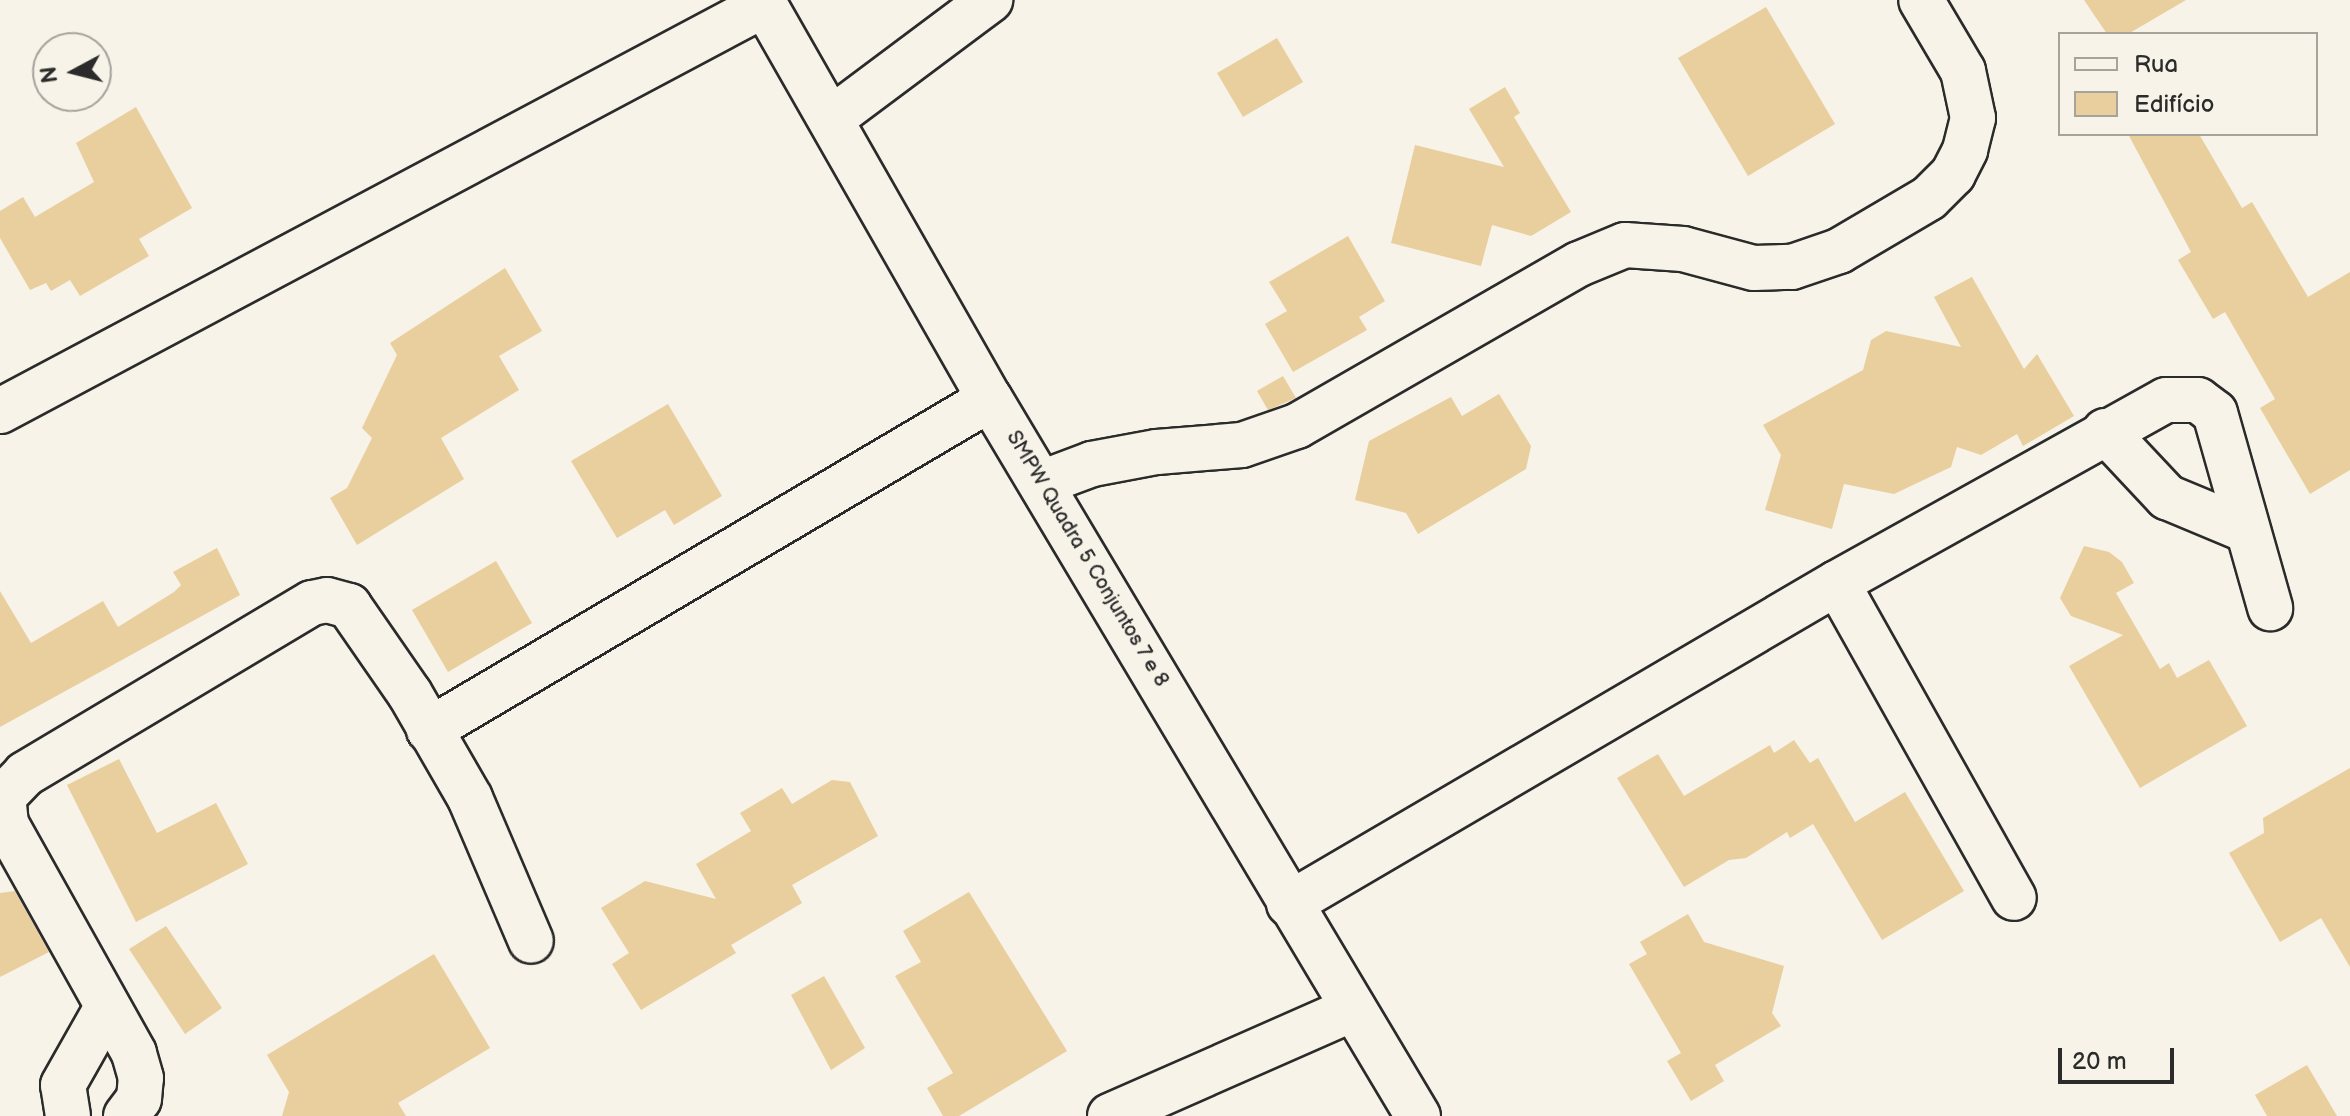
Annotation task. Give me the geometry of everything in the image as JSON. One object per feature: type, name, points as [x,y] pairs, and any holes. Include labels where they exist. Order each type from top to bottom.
[{"type":"street","points":[[831,119],[990,0]]},
{"type":"street","points":[[1044,482],[1092,464],[1242,445],[1297,426],[1579,264],[1625,245],[1661,245],[1754,268],[1792,267],[1839,251],[1929,198],[1953,174],[1965,150],[1973,118],[1963,71],[1921,0]]},
{"type":"street","points":[[0,411],[763,2]]},
{"type":"street","name":"SMPW Quadra 5 Conjuntos 7 e 8","points":[[763,2],[990,399],[1044,482],[1289,904],[1418,1116]]},
{"type":"street","points":[[429,730],[990,399]]},
{"type":"street","points":[[1289,904],[1837,583],[2105,431],[2166,400],[2198,400],[2215,413],[2228,449],[2244,529],[2270,608]]},
{"type":"street","points":[[2105,431],[2167,497],[2244,529]]},
{"type":"street","points":[[1837,583],[2014,898]]},
{"type":"street","points":[[126,1116],[139,1099],[141,1078],[134,1053],[106,1009],[6,824],[1,809],[8,788],[265,630],[327,600],[349,606],[470,798],[531,941]]},
{"type":"street","points":[[68,1116],[63,1085],[106,1009]]},
{"type":"street","points":[[1110,1116],[1353,1009]]},
{"type":"building","points":[[2084,0],[2186,0],[2131,32],[2106,32]]},
{"type":"building","points":[[1766,7],[1835,124],[1748,176],[1678,58]]},
{"type":"building","points":[[1277,38],[1303,82],[1243,117],[1217,73]]},
{"type":"building","points":[[1505,87],[1520,113],[1514,117],[1571,212],[1531,236],[1492,225],[1481,266],[1391,243],[1415,145],[1504,167],[1469,109]]},
{"type":"building","points":[[136,107],[192,208],[139,239],[149,256],[80,296],[70,280],[51,291],[46,283],[30,290],[0,238],[0,211],[23,197],[35,217],[94,182],[76,143]]},
{"type":"building","points":[[2129,136],[2200,136],[2242,208],[2252,202],[2308,297],[2350,272],[2350,470],[2310,494],[2260,408],[2275,399],[2225,312],[2213,319],[2178,260],[2191,252]]},
{"type":"building","points":[[1348,236],[1385,301],[1359,317],[1367,330],[1293,372],[1265,324],[1287,311],[1269,282]]},
{"type":"building","points":[[505,268],[542,331],[499,356],[519,390],[441,438],[464,479],[357,545],[330,498],[347,488],[372,438],[362,428],[397,355],[390,343]]},
{"type":"building","points":[[1972,277],[2024,369],[2037,354],[2074,416],[2023,446],[2017,434],[1981,455],[1957,447],[1951,467],[1894,494],[1844,484],[1832,529],[1765,510],[1781,455],[1763,425],[1863,370],[1871,340],[1886,331],[1961,347],[1934,297]]},
{"type":"building","points":[[1283,376],[1296,398],[1268,410],[1257,391]]},
{"type":"building","points":[[1499,394],[1531,446],[1526,469],[1418,534],[1406,513],[1355,500],[1369,441],[1451,397],[1462,416]]},
{"type":"building","points":[[668,404],[722,496],[674,525],[665,510],[617,538],[571,461]]},
{"type":"building","points":[[2084,546],[2109,552],[2122,562],[2134,583],[2116,593],[2160,669],[2169,663],[2177,678],[2209,660],[2247,726],[2140,788],[2069,666],[2123,635],[2071,616],[2060,598]]},
{"type":"building","points":[[217,548],[240,595],[0,727],[0,591],[31,643],[103,601],[118,627],[181,585],[173,572]]},
{"type":"building","points":[[496,561],[532,623],[448,672],[412,610]]},
{"type":"building","points":[[1794,740],[1810,763],[1818,758],[1855,822],[1905,792],[1964,891],[1882,940],[1813,824],[1790,838],[1787,832],[1746,858],[1729,860],[1684,887],[1617,778],[1658,754],[1684,796],[1770,745],[1774,753]]},
{"type":"building","points":[[119,759],[157,833],[216,803],[248,864],[136,922],[67,785]]},
{"type":"building","points":[[2350,768],[2350,967],[2321,918],[2280,942],[2229,853],[2264,833],[2263,818]]},
{"type":"building","points":[[832,780],[850,782],[878,836],[792,885],[802,903],[731,945],[736,953],[641,1010],[612,964],[629,953],[601,908],[645,881],[716,899],[696,864],[751,831],[740,813],[782,788],[792,804]]},
{"type":"building","points":[[15,891],[49,952],[0,977],[0,893]]},
{"type":"building","points":[[969,892],[1067,1051],[959,1116],[943,1116],[927,1088],[953,1073],[895,976],[921,962],[903,931]]},
{"type":"building","points":[[1688,914],[1704,942],[1784,966],[1772,1013],[1781,1026],[1715,1065],[1724,1081],[1691,1101],[1667,1061],[1681,1053],[1629,964],[1647,954],[1640,942]]},
{"type":"building","points":[[166,926],[222,1008],[185,1034],[129,949]]},
{"type":"building","points":[[434,954],[490,1048],[398,1103],[406,1116],[282,1116],[289,1092],[267,1055]]},
{"type":"building","points":[[824,976],[865,1048],[831,1070],[791,995]]},
{"type":"building","points":[[2307,1065],[2337,1116],[2267,1116],[2255,1095]]}]
